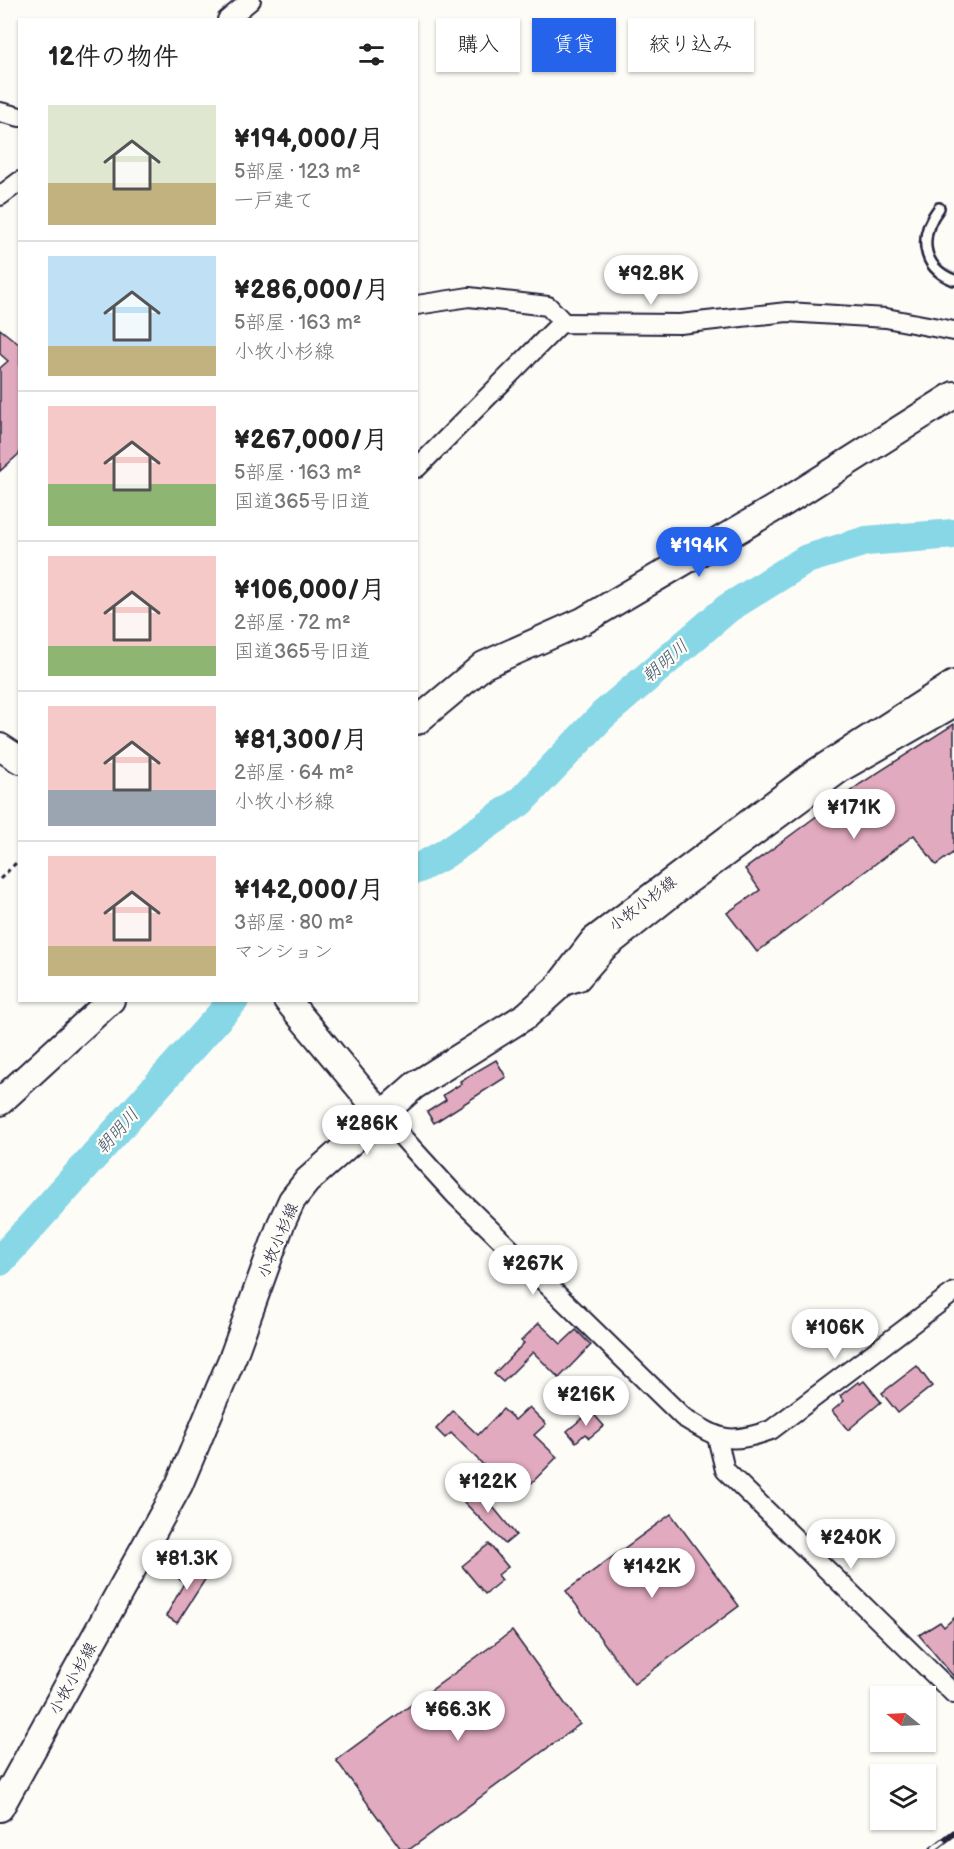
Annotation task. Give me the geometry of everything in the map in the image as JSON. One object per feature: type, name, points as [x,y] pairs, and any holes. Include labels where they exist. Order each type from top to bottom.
[{"type":"main road","points":[[418,720],[484,665],[583,621],[785,502],[954,395]]},
{"type":"main road","name":"小牧小杉線","points":[[0,1808],[179,1485],[234,1354],[281,1224],[292,1200],[307,1180],[379,1111],[414,1086],[527,1015],[557,988],[594,939],[815,773],[954,684]]},
{"type":"main road","points":[[0,747],[18,759]]},
{"type":"main road","points":[[0,1102],[109,1002]]},
{"type":"main road","points":[[289,1002],[379,1111]]},
{"type":"street","points":[[229,18],[251,0]]},
{"type":"street","points":[[0,112],[18,116]]},
{"type":"street","points":[[0,196],[18,182]]},
{"type":"street","points":[[418,304],[469,297],[548,306],[564,323]]},
{"type":"street","points":[[418,467],[561,323],[680,324],[787,312],[886,318],[954,331]]},
{"type":"street","points":[[557,988],[580,981],[606,951],[844,771],[954,708]]},
{"type":"street","points":[[379,1111],[455,1195],[683,1417],[717,1437],[743,1439],[771,1430],[954,1292]]},
{"type":"street","points":[[717,1437],[725,1470],[954,1694]]},
{"type":"lane","points":[[939,208],[929,221],[925,238],[927,255],[932,267],[954,280]]},
{"type":"path","points":[[0,879],[18,861]]},
{"type":"building","points":[[0,329],[18,343],[18,455],[0,471],[0,368],[8,361],[0,354]]},
{"type":"building","points":[[954,724],[954,852],[936,865],[914,835],[757,952],[727,913],[760,890],[745,869],[860,784]]},
{"type":"building","points":[[496,1060],[506,1077],[434,1123],[427,1112],[446,1100],[443,1095],[461,1084],[460,1081]]},
{"type":"building","points":[[539,1323],[561,1344],[576,1330],[591,1345],[559,1378],[533,1352],[503,1382],[494,1374],[524,1343],[521,1341]]},
{"type":"building","points":[[917,1366],[932,1386],[898,1413],[882,1393]]},
{"type":"building","points":[[864,1381],[881,1402],[848,1430],[832,1411],[844,1401],[840,1396],[858,1382],[860,1384]]},
{"type":"building","points":[[529,1407],[546,1424],[534,1435],[557,1457],[517,1498],[451,1433],[445,1438],[436,1429],[453,1411],[478,1435],[503,1409],[515,1420]]},
{"type":"building","points":[[591,1411],[604,1426],[589,1438],[585,1434],[576,1442],[567,1431]]},
{"type":"building","points":[[475,1485],[516,1535],[505,1544],[461,1499]]},
{"type":"building","points":[[671,1514],[739,1606],[634,1684],[566,1591]]},
{"type":"building","points":[[489,1544],[508,1567],[498,1575],[502,1580],[485,1594],[462,1566]]},
{"type":"building","points":[[186,1562],[208,1575],[177,1623],[166,1616],[184,1583],[178,1578]]},
{"type":"building","points":[[954,1618],[954,1677],[919,1635],[940,1622],[944,1627]]},
{"type":"building","points":[[512,1631],[580,1724],[410,1849],[401,1849],[336,1760]]},
{"type":"waterway","name":"朝明川","points":[[418,868],[443,855],[520,802],[603,715],[728,608],[807,559],[866,541],[954,534]]},
{"type":"waterway","name":"朝明川","points":[[0,1261],[232,1002]]},
{"type":"railway","points":[[933,1849],[954,1833]]}]
